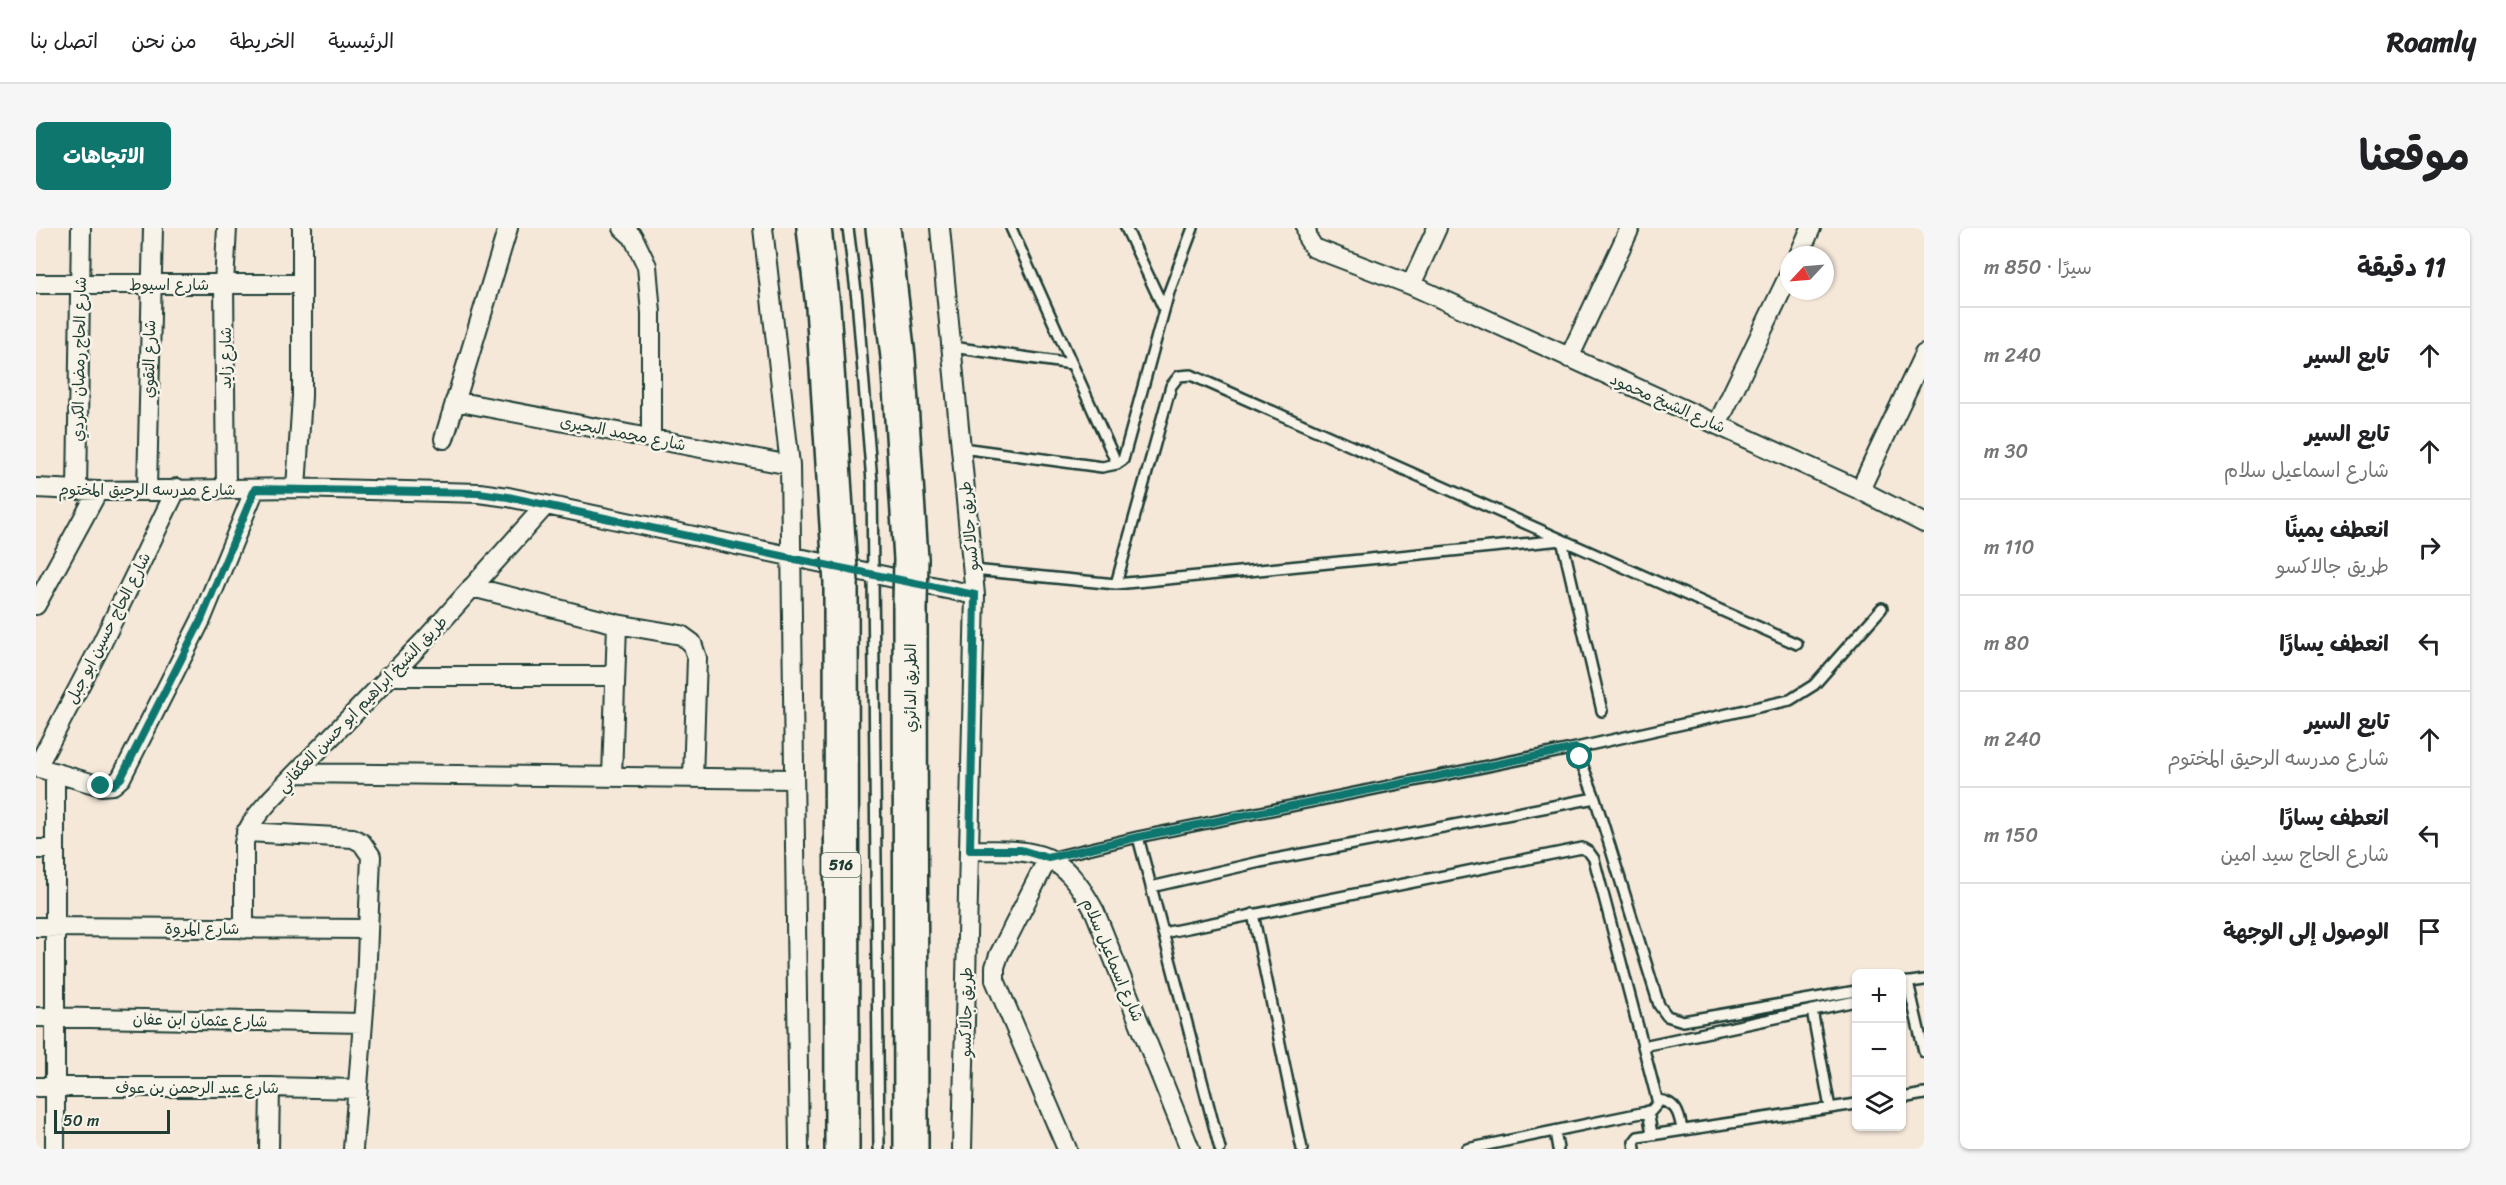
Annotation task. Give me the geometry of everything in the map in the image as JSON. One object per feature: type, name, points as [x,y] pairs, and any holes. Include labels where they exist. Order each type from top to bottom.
[{"type":"highway","name":"516","points":[[814,228],[823,307],[840,569],[842,1149]]},
{"type":"highway","name":"الطريق الدائري","points":[[883,228],[898,357],[911,559],[911,1149]]},
{"type":"street","name":"شارع الحاج رمضان الكردي","points":[[77,490],[81,228]]},
{"type":"street","name":"شارع التقوي","points":[[147,489],[153,228]]},
{"type":"street","name":"شارع زايد","points":[[226,489],[224,284],[227,228]]},
{"type":"street","points":[[296,488],[302,396],[302,228]]},
{"type":"street","points":[[444,439],[508,228]]},
{"type":"street","points":[[623,228],[633,237],[647,266],[651,313],[651,438]]},
{"type":"street","points":[[763,228],[790,465],[799,1149]]},
{"type":"street","name":"طريق جالاكسو","points":[[940,228],[975,595],[962,1149]]},
{"type":"street","name":"شارع الشيخ محمود","points":[[1306,228],[1308,239],[1314,249],[1411,285],[1860,490],[1924,523]]},
{"type":"street","points":[[1411,285],[1437,228]]},
{"type":"street","points":[[1569,358],[1630,228]]},
{"type":"street","points":[[1803,246],[1811,228]]},
{"type":"street","name":"شارع اسيوط","points":[[36,284],[302,284]]},
{"type":"street","points":[[1718,425],[1780,295]]},
{"type":"street","points":[[1860,490],[1924,354]]},
{"type":"street","name":"شارع محمد البحيرى","points":[[455,401],[790,465]]},
{"type":"street","name":"شارع مدرسه الرحيق المختوم","points":[[36,488],[77,490],[296,488],[479,493],[975,595]]},
{"type":"street","name":"شارع الحاج حسين ابو جبل","points":[[36,767],[102,643],[177,488]]},
{"type":"street","points":[[36,767],[101,786],[113,785],[121,778],[201,620],[255,489]]},
{"type":"street","points":[[36,605],[98,490]]},
{"type":"street","name":"طريق الشيخ ابراهيم ابو حسن العكفاني","points":[[246,832],[271,799],[472,587],[545,506]]},
{"type":"street","points":[[472,587],[617,624],[681,635],[692,642],[697,658],[693,778]]},
{"type":"street","points":[[612,777],[617,624]]},
{"type":"street","points":[[388,676],[615,676]]},
{"type":"street","points":[[55,773],[55,1149]]},
{"type":"street","points":[[297,773],[794,778]]},
{"type":"street","points":[[244,929],[246,832],[353,838],[367,848],[372,865],[369,930],[352,1149]]},
{"type":"street","points":[[36,849],[55,849]]},
{"type":"street","name":"شارع اسماعيل سلام","points":[[970,850],[1021,850],[1048,858],[1076,880],[1095,912],[1191,1149]]},
{"type":"street","points":[[1048,858],[999,955],[995,967],[995,980],[1067,1149]]},
{"type":"street","name":"شارع المروة","points":[[36,927],[369,930]]},
{"type":"street","name":"شارع عثمان ابن عفان","points":[[36,1017],[363,1023]]},
{"type":"street","name":"شارع عبد الرحمن بن عوف","points":[[36,1087],[358,1089]]},
{"type":"street","points":[[270,1087],[270,1149]]},
{"type":"lane","points":[[848,228],[858,309],[872,482],[879,1149]]},
{"type":"lane","points":[[1011,228],[1117,465]]},
{"type":"lane","points":[[1126,228],[1164,309]]},
{"type":"lane","points":[[962,448],[1102,467],[1117,465],[1123,460],[1164,309],[1193,228]]},
{"type":"lane","points":[[952,347],[1072,364]]},
{"type":"lane","points":[[1116,584],[1171,386],[1179,376],[1191,375],[1797,644]]},
{"type":"lane","points":[[973,570],[1116,584],[1562,540]]},
{"type":"lane","points":[[1562,540],[1602,711]]},
{"type":"lane","points":[[1048,858],[1138,837],[1576,748],[1790,700],[1814,686],[1882,608]]},
{"type":"lane","points":[[1576,748],[1595,798],[1659,1005],[1667,1016],[1683,1021],[1852,992]]},
{"type":"lane","points":[[1151,887],[1260,862],[1595,798]]},
{"type":"lane","points":[[1138,837],[1220,1149]]},
{"type":"lane","points":[[1163,933],[1582,848],[1589,852],[1594,859],[1658,1100],[1656,1107],[1648,1111],[1467,1149]]},
{"type":"lane","points":[[1253,914],[1302,1149]]},
{"type":"lane","points":[[1906,984],[1924,980]]},
{"type":"lane","points":[[1906,992],[1924,1052]]},
{"type":"lane","points":[[1643,1046],[1852,1002]]},
{"type":"lane","points":[[1812,1010],[1830,1108]]},
{"type":"lane","points":[[1906,1097],[1924,1094]]},
{"type":"lane","points":[[1658,1100],[1668,1102],[1676,1109],[1682,1129]]},
{"type":"lane","points":[[1635,1149],[1636,1138],[1652,1134],[1852,1105]]},
{"type":"lane","points":[[1648,1111],[1652,1134]]},
{"type":"lane","points":[[1555,1131],[1558,1149]]},
{"type":"route","points":[[101,786],[113,785],[121,778],[201,620],[255,489],[296,488],[479,493],[508,497],[975,595],[970,850],[1021,850],[1048,858],[1138,837],[1576,748],[1580,757]]}]
